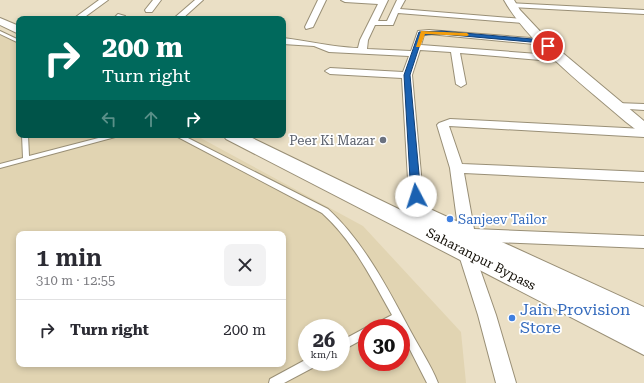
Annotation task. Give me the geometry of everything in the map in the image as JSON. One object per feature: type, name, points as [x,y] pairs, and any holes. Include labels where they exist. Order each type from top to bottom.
[{"type":"main road","points":[[0,14],[16,22]]},
{"type":"main road","points":[[0,21],[16,29]]},
{"type":"main road","name":"Saharanpur Bypass","points":[[238,138],[414,224],[467,244],[644,340]]},
{"type":"main road","points":[[260,138],[415,212],[467,244],[644,320]]},
{"type":"street","points":[[81,16],[104,0]]},
{"type":"street","points":[[149,10],[157,0]]},
{"type":"street","points":[[180,16],[199,0]]},
{"type":"street","points":[[309,27],[322,0]]},
{"type":"street","points":[[345,0],[383,1],[364,40],[362,50]]},
{"type":"street","points":[[372,23],[389,24],[401,0]]},
{"type":"street","points":[[396,11],[515,10],[644,12]]},
{"type":"street","points":[[515,10],[644,19]]},
{"type":"street","points":[[515,10],[544,42],[644,129]]},
{"type":"street","points":[[415,212],[416,196],[407,75],[421,33],[425,32],[544,42]]},
{"type":"street","points":[[286,41],[315,44],[329,49],[455,50],[564,59]]},
{"type":"street","points":[[455,50],[461,84]]},
{"type":"street","points":[[330,71],[407,75]]},
{"type":"street","points":[[616,106],[644,107]]},
{"type":"street","points":[[506,383],[467,244],[457,168],[443,125],[446,122],[644,133]]},
{"type":"street","points":[[457,168],[644,177]]},
{"type":"street","points":[[467,244],[644,242]]},
{"type":"lane","points":[[0,32],[16,40]]},
{"type":"lane","points":[[25,138],[26,159]]},
{"type":"lane","points":[[0,166],[106,138]]},
{"type":"lane","points":[[183,138],[254,176],[325,211],[333,218],[353,242],[398,317],[433,383]]},
{"type":"lane","points":[[394,319],[398,317]]},
{"type":"lane","points":[[274,383],[298,370]]},
{"type":"shaded area","points":[[0,30],[16,38],[16,138],[201,138],[363,226],[461,332],[466,383],[0,383]]},
{"type":"slow traffic","points":[[418,46],[421,33],[423,32],[467,35]]},
{"type":"place","name":"Peer Ki Mazar","points":[[383,140]]},
{"type":"place","name":"Sanjeev Tailor","points":[[450,219]]},
{"type":"place","name":"Jain Provision Store","points":[[512,318]]},
{"type":"route","points":[[416,196],[411,110],[407,75],[421,33],[477,35],[544,42],[548,46]]}]
